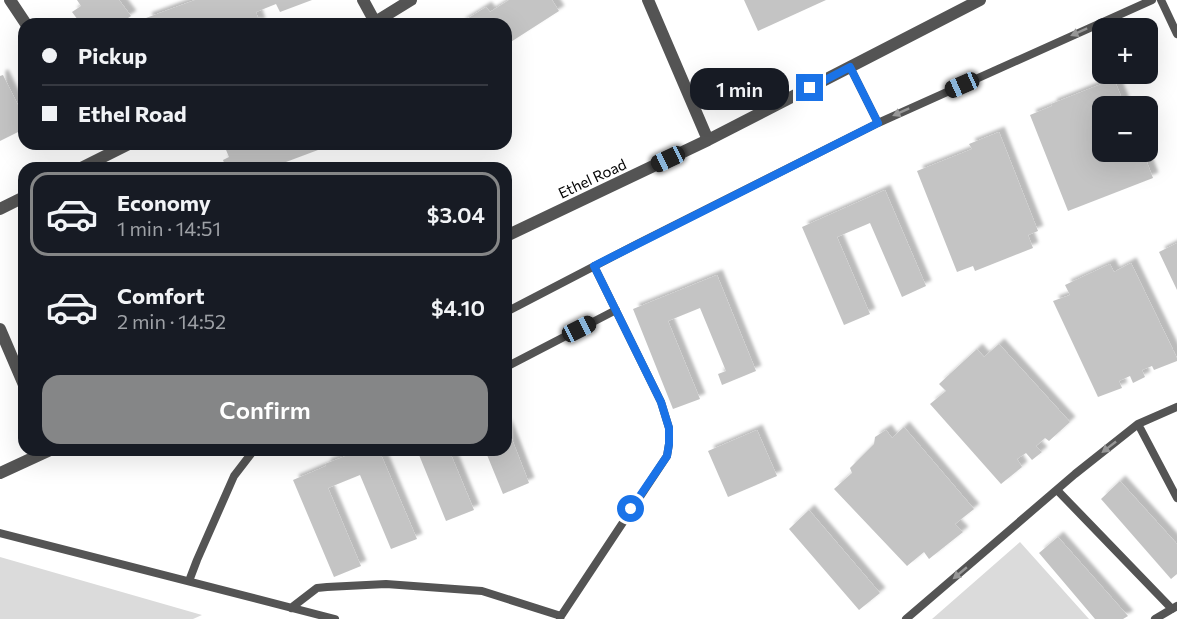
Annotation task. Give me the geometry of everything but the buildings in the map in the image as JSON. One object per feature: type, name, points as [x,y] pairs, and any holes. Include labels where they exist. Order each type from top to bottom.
[{"type":"street","points":[[10,0],[22,18]]},
{"type":"street","points":[[363,0],[372,18]]},
{"type":"street","points":[[382,18],[411,0]]},
{"type":"street","points":[[648,0],[708,140]]},
{"type":"street","name":"Ethel Road","points":[[512,233],[708,140],[980,0]]},
{"type":"street","points":[[89,162],[106,150]]},
{"type":"street","points":[[0,209],[18,200]]},
{"type":"street","points":[[0,329],[18,371]]},
{"type":"street","points":[[0,473],[37,456]]},
{"type":"lane","points":[[512,309],[878,123],[1152,0]]},
{"type":"lane","points":[[1161,0],[1177,34]]},
{"type":"lane","points":[[850,67],[878,123]]},
{"type":"lane","points":[[291,608],[317,588],[386,584],[482,591],[560,618],[667,456],[669,444],[669,428],[661,402],[594,266]]},
{"type":"lane","points":[[512,364],[616,310]]},
{"type":"lane","points":[[906,619],[1138,424],[1177,407]]},
{"type":"lane","points":[[1138,424],[1177,498]]},
{"type":"lane","points":[[189,581],[196,560],[234,476],[249,456]]},
{"type":"lane","points":[[1057,490],[1175,607],[1155,619]]},
{"type":"lane","points":[[0,532],[335,619]]},
{"type":"shaded area","points":[[1020,542],[1089,619],[932,619]]},
{"type":"shaded area","points":[[0,557],[202,615],[193,619],[0,619]]},
{"type":"route","points":[[631,509],[667,456],[669,428],[661,402],[594,266],[878,123],[850,67],[810,88]]}]
